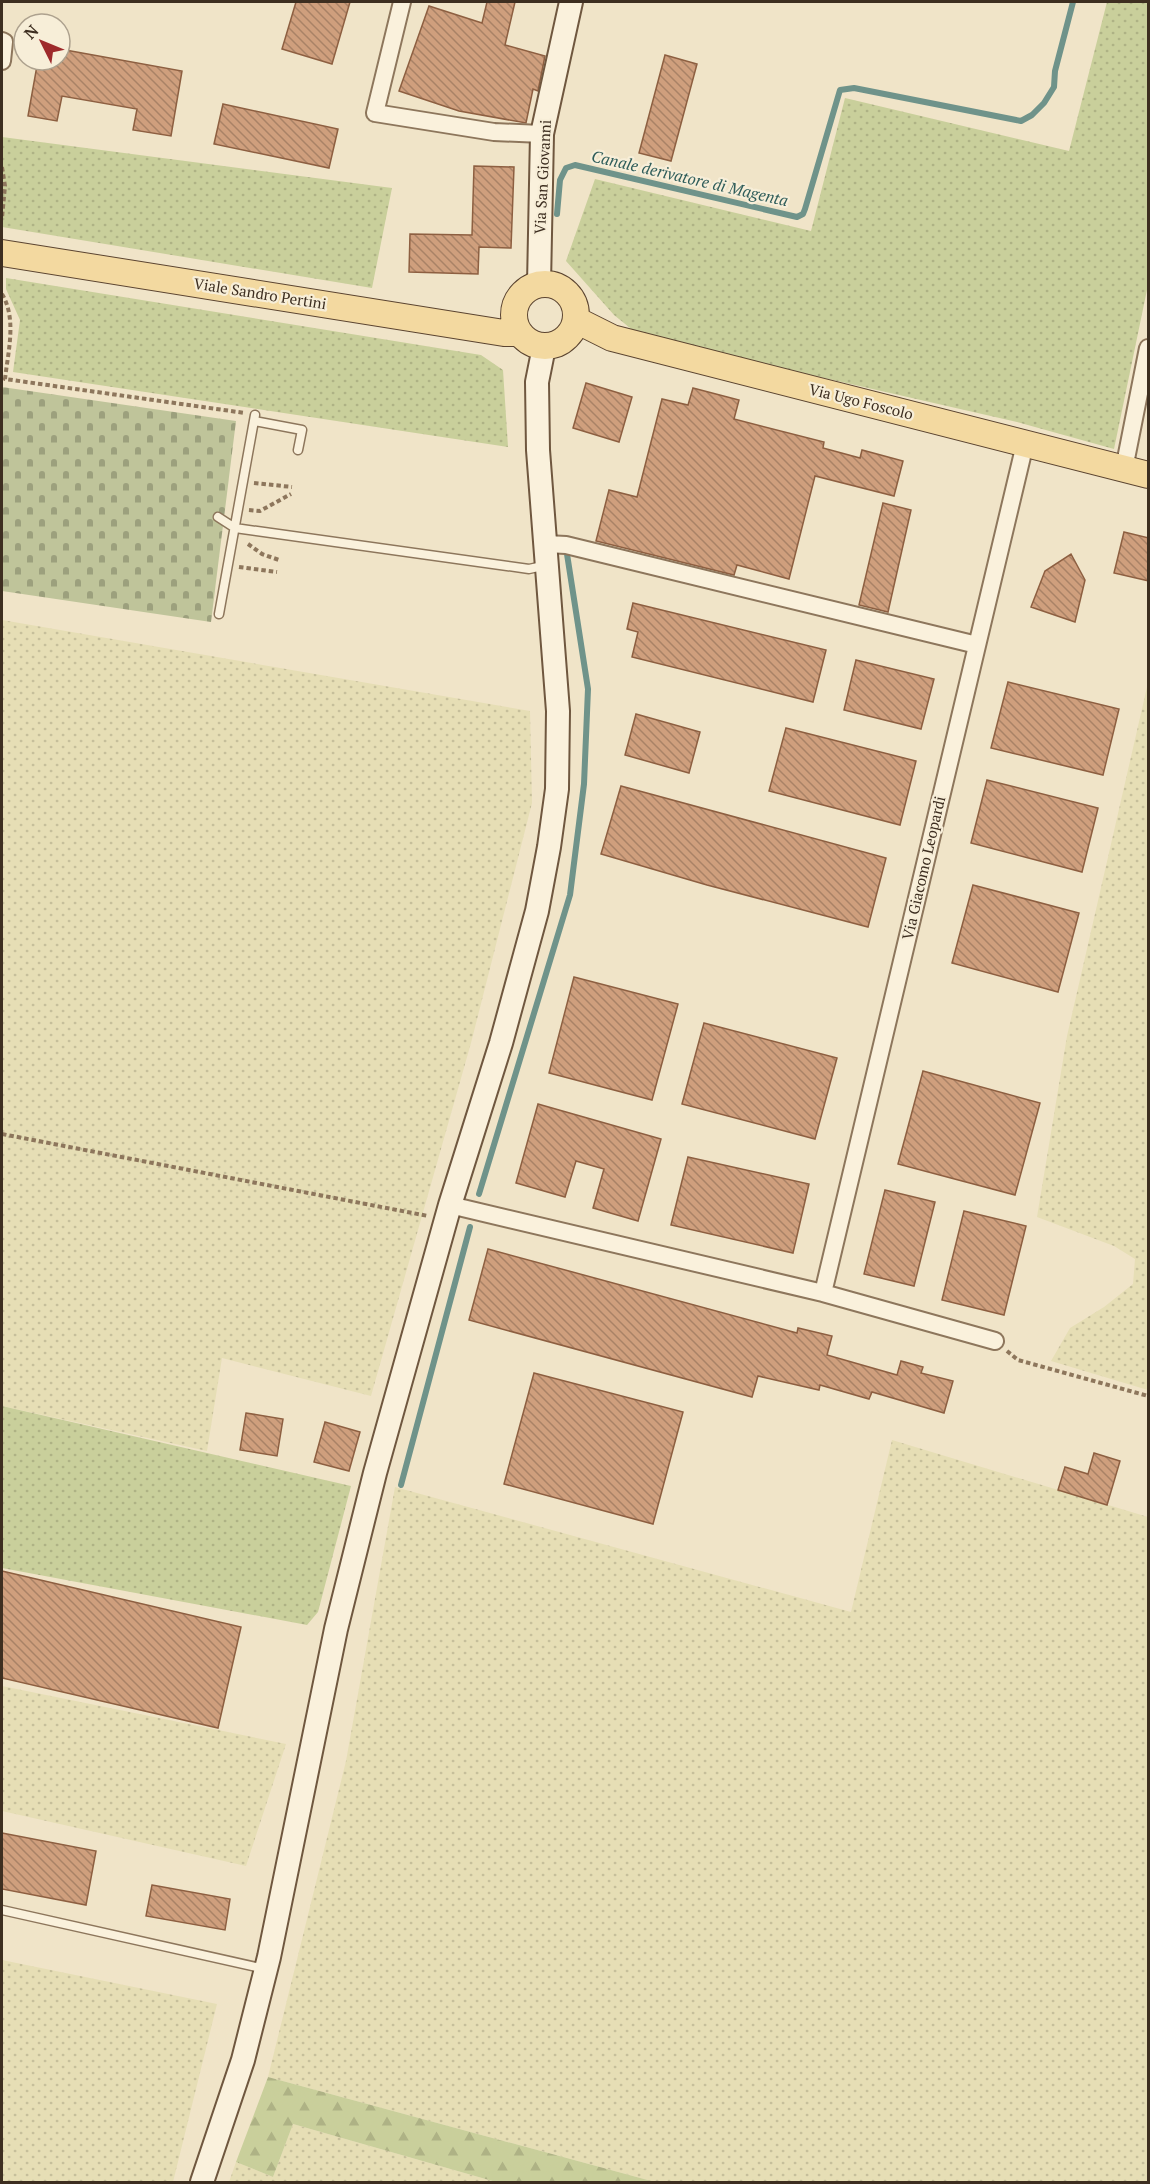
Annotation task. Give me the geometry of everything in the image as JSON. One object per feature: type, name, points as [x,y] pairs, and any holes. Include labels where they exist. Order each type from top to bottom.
[{"type":"main road","name":"Viale Sandro Pertini","points":[[2,253],[494,331],[519,333]]},
{"type":"main road","points":[[539,284],[556,286],[565,291],[576,309],[576,320],[564,340],[544,347],[526,340],[519,333],[514,311],[519,298],[526,290],[539,284]]},
{"type":"main road","name":"Via Ugo Foscolo","points":[[576,320],[612,338],[1149,475]]},
{"type":"street","points":[[402,2],[375,113],[494,132],[542,135]]},
{"type":"street","name":"Via San Giovanni","points":[[539,284],[542,135],[571,2]]},
{"type":"street","points":[[2,41],[4,42],[2,62]]},
{"type":"street","points":[[202,2182],[243,2060],[266,1969],[336,1629],[375,1473],[448,1212],[501,1043],[537,911],[549,847],[557,789],[558,711],[538,450],[537,382],[544,347]]},
{"type":"street","points":[[1124,469],[1149,348]]},
{"type":"street","name":"Via Giacomo Leopardi","points":[[824,1293],[1025,444]]},
{"type":"street","points":[[547,555],[566,545],[977,645]]},
{"type":"street","points":[[448,1212],[824,1293],[995,1341]]},
{"type":"lane","points":[[219,614],[254,418],[302,430],[298,450]]},
{"type":"lane","points":[[218,518],[235,528],[529,569],[547,555]]},
{"type":"lane","points":[[2,1910],[266,1969]]},
{"type":"path","points":[[2,167],[5,186],[2,218]]},
{"type":"path","points":[[2,294],[7,302],[11,329],[5,379],[254,418]]},
{"type":"path","points":[[243,482],[292,487]]},
{"type":"path","points":[[260,511],[291,494]]},
{"type":"path","points":[[250,545],[262,554],[279,560]]},
{"type":"path","points":[[228,565],[277,572]]},
{"type":"path","points":[[2,1134],[448,1212]]},
{"type":"path","points":[[995,1341],[1018,1360],[1149,1396]]},
{"type":"shaded area","points":[[2,620],[530,711],[532,803],[471,1043],[371,1396],[222,1358],[207,1451],[2,1406]]},
{"type":"shaded area","points":[[1147,687],[1148,1390],[1051,1361],[1070,1328],[1104,1307],[1133,1284],[1135,1259],[1114,1246],[1037,1217],[1067,1036]]},
{"type":"shaded area","points":[[892,1440],[1148,1517],[1148,2182],[655,2182],[268,2077],[346,1761],[395,1487],[851,1612]]},
{"type":"shaded area","points":[[2,1686],[286,1744],[246,1866],[2,1811]]},
{"type":"shaded area","points":[[2,1960],[217,2004],[173,2182],[2,2182]]},
{"type":"shaded area","points":[[293,2124],[496,2182],[229,2182],[236,2162],[273,2177]]},
{"type":"green space","points":[[1107,2],[1148,2],[1148,285],[1114,449],[1017,422],[640,336],[614,315],[566,261],[595,179],[811,231],[845,98],[1069,151]]},
{"type":"green space","points":[[2,137],[392,188],[372,288],[2,227]]},
{"type":"green space","points":[[6,278],[481,355],[503,370],[508,447],[13,372],[20,320],[6,289]]},
{"type":"green space","points":[[2,387],[236,421],[211,622],[2,591]]},
{"type":"green space","points":[[2,1406],[351,1486],[318,1612],[307,1625],[2,1568]]},
{"type":"green space","points":[[268,2077],[655,2182],[496,2182],[293,2124],[273,2177],[236,2162]]},
{"type":"building","points":[[296,2],[350,2],[332,64],[282,49]]},
{"type":"building","points":[[487,2],[515,2],[505,45],[545,56],[538,91],[533,89],[526,123],[459,111],[399,91],[429,6],[482,23]]},
{"type":"building","points":[[72,51],[182,71],[171,136],[133,130],[137,109],[62,96],[57,121],[28,116],[36,72],[72,72]]},
{"type":"building","points":[[665,55],[697,64],[671,161],[639,153]]},
{"type":"building","points":[[223,104],[338,129],[329,168],[214,144]]},
{"type":"building","points":[[474,166],[514,167],[511,248],[479,247],[478,274],[409,272],[410,234],[472,235]]},
{"type":"building","points":[[586,383],[632,397],[619,442],[573,428]]},
{"type":"building","points":[[693,388],[739,400],[734,419],[824,442],[823,448],[860,458],[862,450],[903,461],[894,496],[815,476],[789,579],[737,565],[734,575],[596,541],[609,490],[637,497],[662,399],[688,405]]},
{"type":"building","points":[[883,503],[911,510],[888,612],[859,605]]},
{"type":"building","points":[[1124,532],[1149,538],[1149,581],[1114,573]]},
{"type":"building","points":[[1071,554],[1085,580],[1075,622],[1031,607],[1045,571]]},
{"type":"building","points":[[633,603],[826,650],[813,702],[632,657],[638,632],[627,629]]},
{"type":"building","points":[[856,660],[934,679],[921,729],[844,710]]},
{"type":"building","points":[[1008,682],[1119,709],[1103,775],[991,748]]},
{"type":"building","points":[[636,714],[700,732],[689,773],[625,755]]},
{"type":"building","points":[[786,728],[916,761],[900,825],[769,791]]},
{"type":"building","points":[[987,780],[1098,808],[1082,872],[971,843]]},
{"type":"building","points":[[621,786],[886,858],[868,927],[707,885],[601,854]]},
{"type":"building","points":[[973,885],[1079,913],[1058,992],[952,963]]},
{"type":"building","points":[[574,977],[678,1004],[652,1100],[549,1073]]},
{"type":"building","points":[[704,1023],[837,1058],[815,1139],[682,1104]]},
{"type":"building","points":[[923,1071],[1040,1103],[1015,1195],[898,1164]]},
{"type":"building","points":[[538,1104],[661,1139],[638,1221],[593,1208],[604,1169],[576,1161],[565,1197],[516,1183]]},
{"type":"building","points":[[688,1157],[809,1184],[793,1253],[671,1225]]},
{"type":"building","points":[[885,1190],[935,1202],[914,1286],[864,1274]]},
{"type":"building","points":[[964,1211],[1026,1226],[1004,1315],[942,1300]]},
{"type":"building","points":[[488,1249],[797,1333],[798,1328],[832,1336],[827,1355],[897,1375],[901,1361],[923,1367],[921,1373],[953,1381],[944,1413],[872,1392],[869,1399],[820,1385],[819,1390],[758,1376],[752,1397],[469,1320]]},
{"type":"building","points":[[534,1373],[683,1412],[653,1524],[504,1484]]},
{"type":"building","points":[[246,1413],[283,1419],[277,1456],[240,1450]]},
{"type":"building","points":[[325,1422],[360,1432],[349,1471],[314,1462]]},
{"type":"building","points":[[1094,1453],[1120,1461],[1107,1505],[1058,1490],[1065,1467],[1088,1474]]},
{"type":"building","points":[[2,1571],[241,1627],[218,1728],[2,1678]]},
{"type":"building","points":[[2,1833],[96,1851],[86,1905],[2,1889]]},
{"type":"building","points":[[152,1885],[230,1899],[225,1930],[146,1916]]},
{"type":"waterway","name":"Canale derivatore di Magenta","points":[[557,214],[560,180],[566,168],[575,165],[797,217],[803,214],[805,209],[840,90],[854,88],[1021,121],[1032,115],[1044,103],[1054,87],[1055,71],[1073,2]]},
{"type":"waterway","points":[[479,1194],[570,895],[584,784],[588,689],[567,554]]},
{"type":"waterway","points":[[401,1485],[470,1227]]}]
